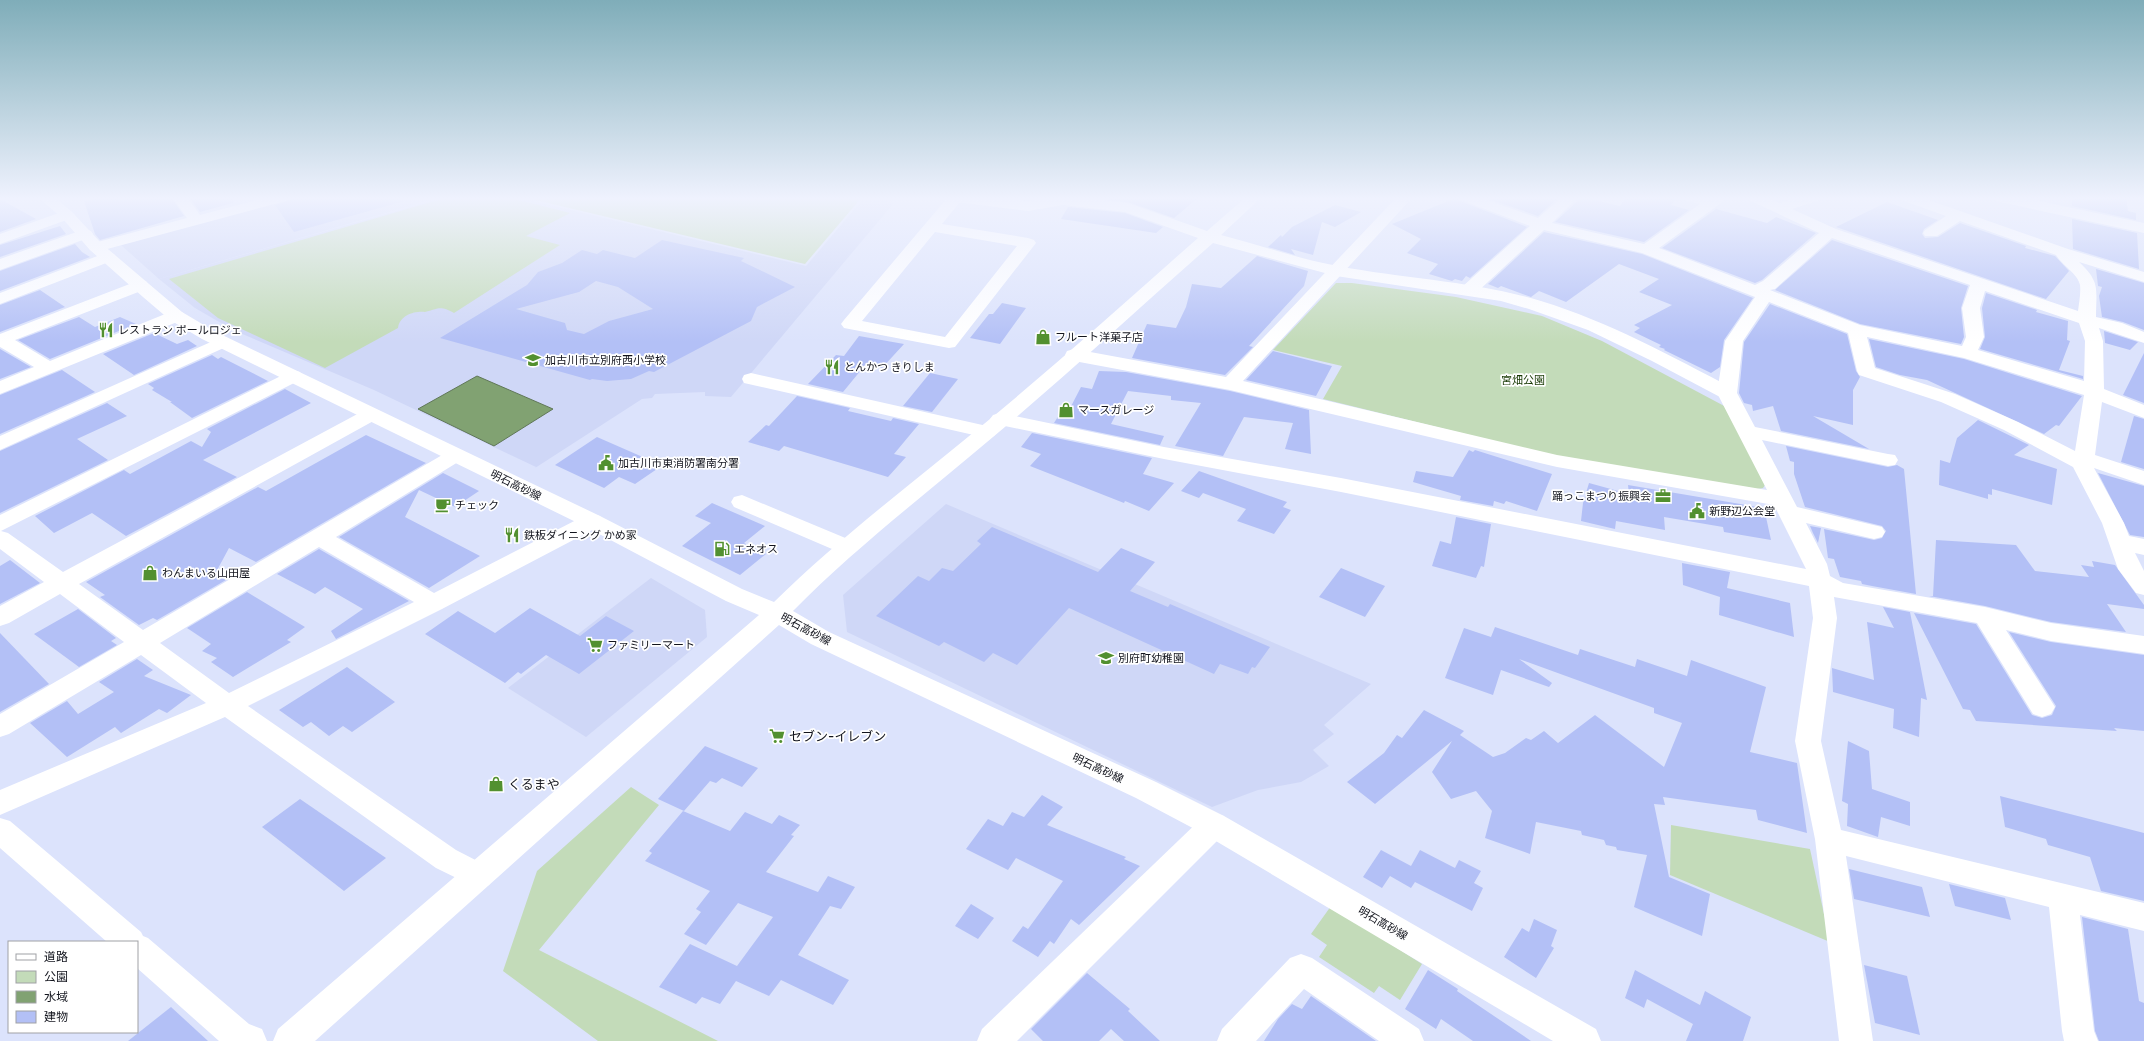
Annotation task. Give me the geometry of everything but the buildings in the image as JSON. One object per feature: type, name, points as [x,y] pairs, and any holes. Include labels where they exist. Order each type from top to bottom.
[{"type":"street","points":[[0,265],[96,246]]},
{"type":"street","points":[[0,299],[96,246]]},
{"type":"street","name":"明石高砂線","points":[[96,246],[176,316],[222,342],[370,415],[592,521],[734,595],[776,613],[820,638],[1146,790],[1214,824],[1584,1041]]},
{"type":"street","points":[[917,246],[850,324],[949,343],[1026,246]]},
{"type":"street","points":[[290,1041],[776,613],[847,547],[993,426],[1200,246]]},
{"type":"street","points":[[1242,246],[1336,271],[1469,290],[1535,305],[1573,318],[1653,354],[1727,393]]},
{"type":"street","points":[[1230,384],[1275,338],[1360,246]]},
{"type":"street","points":[[1469,290],[1519,246]]},
{"type":"street","points":[[1632,246],[1647,249],[1725,278],[1759,293],[1855,329],[1968,353],[2094,392],[2144,412]]},
{"type":"street","points":[[1647,249],[1652,246]]},
{"type":"street","points":[[1814,246],[1759,293],[1734,341],[1727,393],[1784,506],[1816,564],[1820,580],[1825,618],[1808,741],[1829,839],[1856,1041]]},
{"type":"street","points":[[1869,246],[2087,320],[2116,327],[2144,338]]},
{"type":"street","points":[[2043,246],[2144,277]]},
{"type":"street","points":[[2062,252],[2068,261],[2084,276],[2088,285],[2087,320],[2094,341],[2094,392],[2083,461],[2113,523],[2130,569],[2144,587]]},
{"type":"street","points":[[0,340],[140,284]]},
{"type":"street","points":[[1968,353],[1975,337],[1971,308],[1979,284]]},
{"type":"street","points":[[0,388],[176,316]]},
{"type":"street","points":[[1855,329],[1866,371],[1948,398],[2011,426],[2083,461],[2144,478]]},
{"type":"street","points":[[0,340],[49,368]]},
{"type":"street","points":[[0,444],[222,342]]},
{"type":"street","points":[[1074,355],[1230,384],[1557,461],[1784,506],[1874,532]]},
{"type":"street","points":[[0,524],[293,376]]},
{"type":"street","points":[[751,379],[791,394],[1164,453],[1341,485],[1820,580],[1837,590],[1985,616],[2051,632],[2144,644]]},
{"type":"street","points":[[0,617],[370,415]]},
{"type":"street","points":[[1746,431],[1860,446],[1888,460]]},
{"type":"street","points":[[0,726],[456,455]]},
{"type":"street","points":[[742,502],[847,547]]},
{"type":"street","points":[[0,803],[227,705],[434,603],[592,521]]},
{"type":"street","points":[[318,536],[434,603]]},
{"type":"street","points":[[0,538],[140,643],[227,705],[446,859],[479,876]]},
{"type":"street","points":[[2120,542],[2144,547]]},
{"type":"street","points":[[1985,616],[2042,707]]},
{"type":"street","points":[[994,1041],[1214,824]]},
{"type":"street","points":[[0,830],[129,941]]},
{"type":"street","points":[[1829,839],[2144,917]]},
{"type":"street","points":[[2063,897],[2078,1031],[2081,1041]]},
{"type":"street","points":[[138,949],[238,1034],[250,1041]]},
{"type":"street","points":[[1234,1041],[1301,969],[1407,1041]]},
{"type":"shaded area","points":[[122,246],[274,246],[159,279]]},
{"type":"shaded area","name":"加古川市立別府西小学校","points":[[275,246],[720,246],[806,266],[823,246],[858,246],[731,397],[705,396],[705,392],[655,394],[652,398],[642,399],[535,468],[536,467],[374,390],[233,330],[195,308],[159,279]]},
{"type":"shaded area","name":"別府町幼稚園","points":[[946,504],[1371,684],[1324,725],[1334,734],[1313,750],[1329,766],[1301,782],[1258,790],[1212,807],[847,632],[843,595]]},
{"type":"shaded area","points":[[651,578],[705,610],[707,637],[586,737],[508,688]]},
{"type":"green space","points":[[283,246],[559,246],[454,313],[439,308],[425,312],[412,313],[402,320],[398,328],[325,368],[218,318],[169,279]]},
{"type":"green space","points":[[727,246],[821,246],[805,264]]},
{"type":"green space","name":"宮畑公園","points":[[1336,283],[1352,283],[1456,297],[1542,316],[1602,341],[1728,408],[1765,485],[1763,488],[1757,489],[1559,457],[1323,399],[1342,366],[1273,350]]},
{"type":"green space","points":[[631,787],[659,805],[539,950],[718,1041],[598,1041],[503,971],[537,871]]},
{"type":"green space","points":[[1671,825],[1810,849],[1830,942],[1670,875]]},
{"type":"green space","points":[[1331,906],[1422,964],[1400,1000],[1379,986],[1374,993],[1319,957],[1327,945],[1311,934]]},
{"type":"water","points":[[477,376],[553,409],[494,446],[418,409]]},
{"type":"place","name":"レストラン ポールロジェ","points":[[106,330]]},
{"type":"place","name":"フルート洋菓子店","points":[[1043,337]]},
{"type":"place","name":"加古川市立別府西小学校","points":[[533,360]]},
{"type":"place","name":"とんかつ きりしま","points":[[832,367]]},
{"type":"place","name":"マースガレージ","points":[[1066,410]]},
{"type":"place","name":"加古川市東消防署南分署","points":[[606,463]]},
{"type":"place","name":"踊っこまつり振興会","points":[[1663,496]]},
{"type":"place","name":"チェック","points":[[443,505]]},
{"type":"place","name":"新野辺公会堂","points":[[1697,511]]},
{"type":"place","name":"鉄板ダイニング かめ家","points":[[512,535]]},
{"type":"place","name":"エネオス","points":[[722,549]]},
{"type":"place","name":"わんまいる山田屋","points":[[150,573]]},
{"type":"place","name":"ファミリーマート","points":[[595,645]]},
{"type":"place","name":"別府町幼稚園","points":[[1106,658]]},
{"type":"place","name":"セブン-イレブン","points":[[777,736]]},
{"type":"place","name":"くるまや","points":[[496,784]]}]
